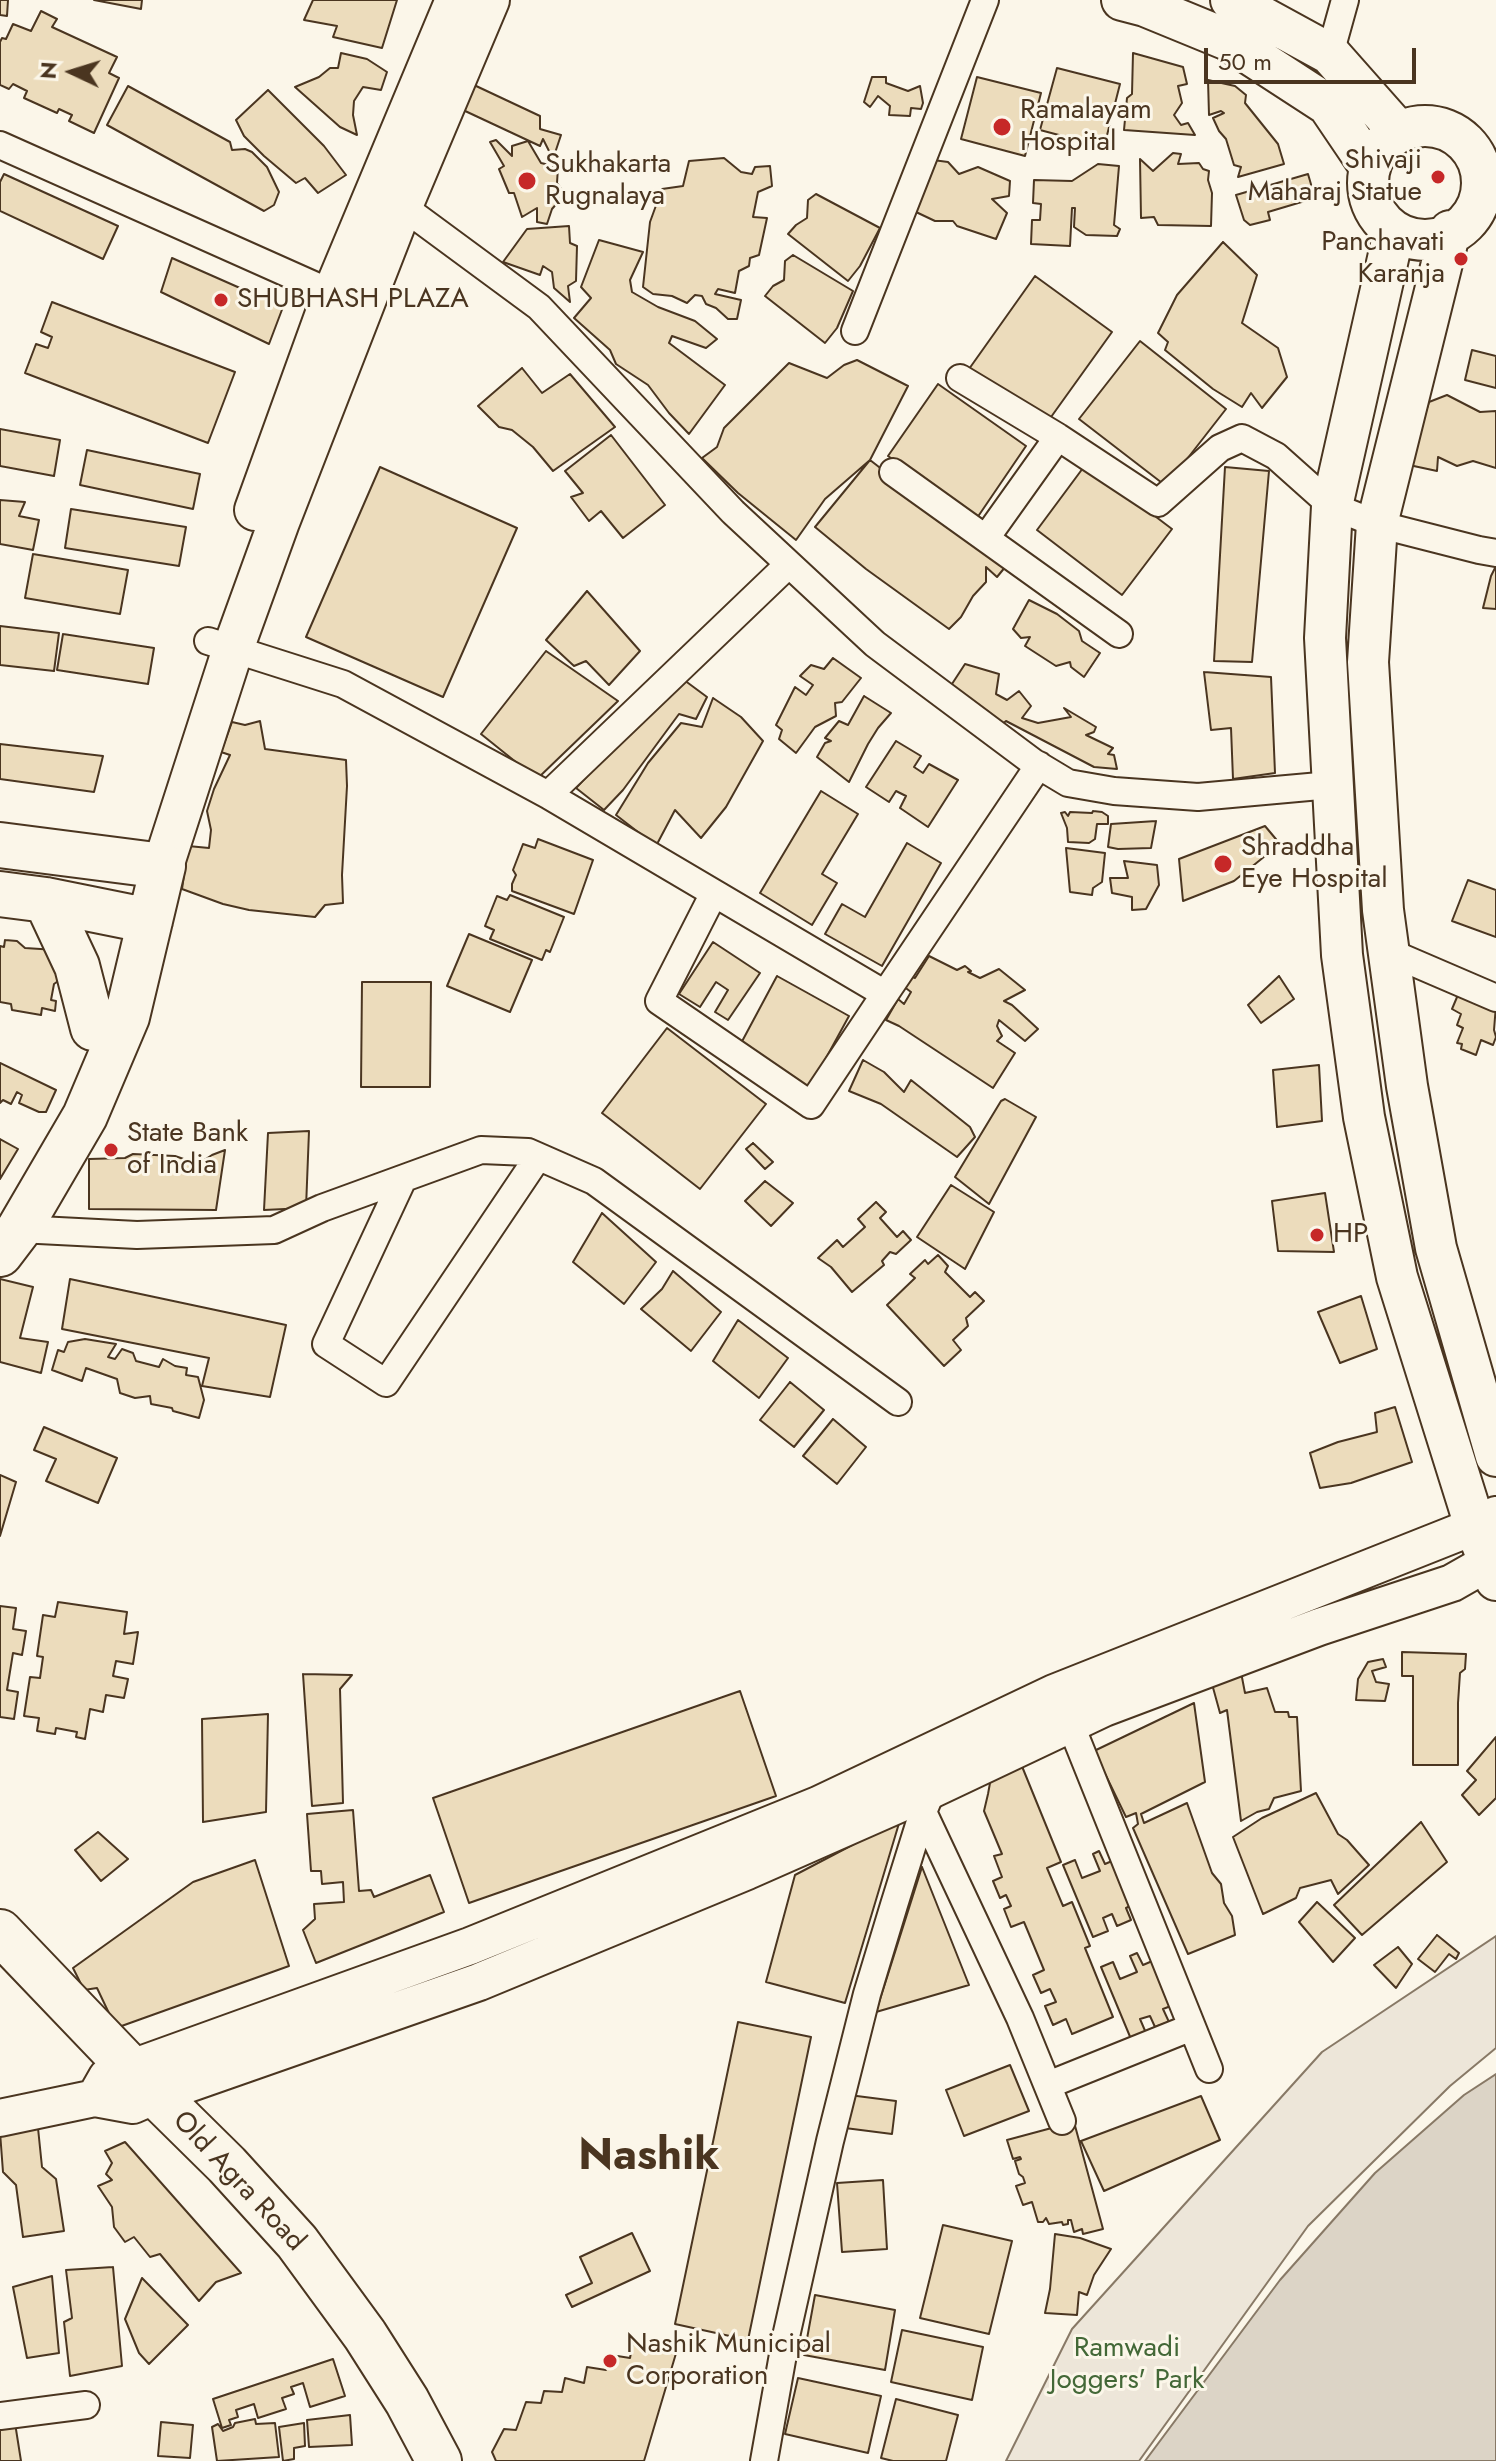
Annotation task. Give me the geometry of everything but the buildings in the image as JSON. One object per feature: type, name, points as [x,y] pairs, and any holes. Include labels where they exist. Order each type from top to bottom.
[{"type":"highway","points":[[0,845],[150,864],[137,919],[127,1017],[85,1116],[6,1234]]},
{"type":"highway","points":[[0,894],[137,919]]},
{"type":"highway","points":[[46,900],[77,966],[93,1028]]},
{"type":"highway","points":[[6,1234],[137,919]]},
{"type":"highway","name":"Old Agra Road","points":[[0,1932],[125,2089],[227,2165],[297,2242],[365,2335],[407,2401],[439,2461]]},
{"type":"highway","name":"Old Agra Road","points":[[0,1968],[125,2089],[188,2157],[325,2321],[373,2393],[407,2461]]},
{"type":"main road","points":[[150,864],[220,645],[348,300],[391,194],[456,0]]},
{"type":"main road","points":[[391,194],[489,0]]},
{"type":"main road","points":[[1122,0],[1145,6],[1228,40],[1328,105],[1370,167]]},
{"type":"main road","points":[[1231,0],[1330,54],[1399,132]]},
{"type":"main road","points":[[1426,125],[1445,129],[1462,139],[1474,154],[1489,191],[1465,225],[1430,241],[1411,239],[1394,232],[1371,203],[1368,185],[1370,167],[1378,150],[1391,137],[1426,125]]},
{"type":"main road","points":[[1450,231],[1377,524],[1368,662],[1383,910],[1407,1086],[1436,1248],[1496,1456]]},
{"type":"main road","points":[[1394,232],[1332,506],[1325,638],[1342,955],[1364,1117],[1397,1277],[1490,1545]]},
{"type":"street","points":[[855,331],[985,0]]},
{"type":"street","points":[[1330,54],[1345,0]]},
{"type":"street","points":[[0,145],[348,300]]},
{"type":"street","points":[[391,194],[539,307],[733,512],[875,644],[1039,765],[1068,783],[1114,791],[1198,797],[1331,785]]},
{"type":"street","points":[[960,378],[1058,437],[1158,503],[1220,448],[1242,438],[1276,456],[1332,506],[1377,524],[1496,553]]},
{"type":"street","points":[[986,538],[1058,437]]},
{"type":"street","points":[[893,472],[1119,634]]},
{"type":"street","points":[[548,795],[788,565]]},
{"type":"street","points":[[220,645],[343,684],[548,795],[885,994]]},
{"type":"street","points":[[714,893],[659,1001],[811,1105],[1039,765]]},
{"type":"street","points":[[1389,952],[1496,998]]},
{"type":"street","points":[[6,1234],[137,1235],[274,1230],[322,1208],[481,1150],[528,1152],[594,1181],[898,1402]]},
{"type":"street","points":[[403,1179],[326,1344],[386,1383],[538,1157]]},
{"type":"street","points":[[0,2118],[125,2089],[479,1982],[747,1871],[928,1801],[1070,1723],[1319,1627],[1452,1583],[1490,1545]]},
{"type":"street","points":[[125,2089],[818,1805],[1054,1693],[1490,1545]]},
{"type":"street","points":[[1070,1723],[1209,2069]]},
{"type":"street","points":[[764,2461],[787,2332],[867,1994],[928,1801],[956,1738]]},
{"type":"street","points":[[928,1801],[1062,2121]]},
{"type":"street","points":[[1048,2085],[1192,2027]]},
{"type":"street","points":[[0,2416],[86,2405]]},
{"type":"green space","name":"Ramwadi Joggers' Park","points":[[1496,1936],[1496,2048],[1450,2086],[1308,2226],[1139,2461],[1006,2461],[1072,2329],[1322,2052]]},
{"type":"shaded area","points":[[1496,2074],[1496,2461],[1145,2461],[1280,2280],[1375,2173],[1464,2095]]},
{"type":"place","name":"Ramalayam Hospital","points":[[1002,127]]},
{"type":"place","name":"Shivaji Maharaj Statue","points":[[1438,177]]},
{"type":"place","name":"Sukhakarta Rugnalaya","points":[[527,181]]},
{"type":"place","name":"Panchavati Karanja","points":[[1461,259]]},
{"type":"place","name":"SHUBHASH PLAZA","points":[[221,300]]},
{"type":"place","name":"Shraddha Eye Hospital","points":[[1223,864]]},
{"type":"place","name":"State Bank of India","points":[[111,1150]]},
{"type":"place","name":"HP","points":[[1317,1235]]},
{"type":"place","name":"Nashik Municipal Corporation","points":[[610,2361]]},
{"type":"district","name":"Nashik","points":[[649,2158]]}]
